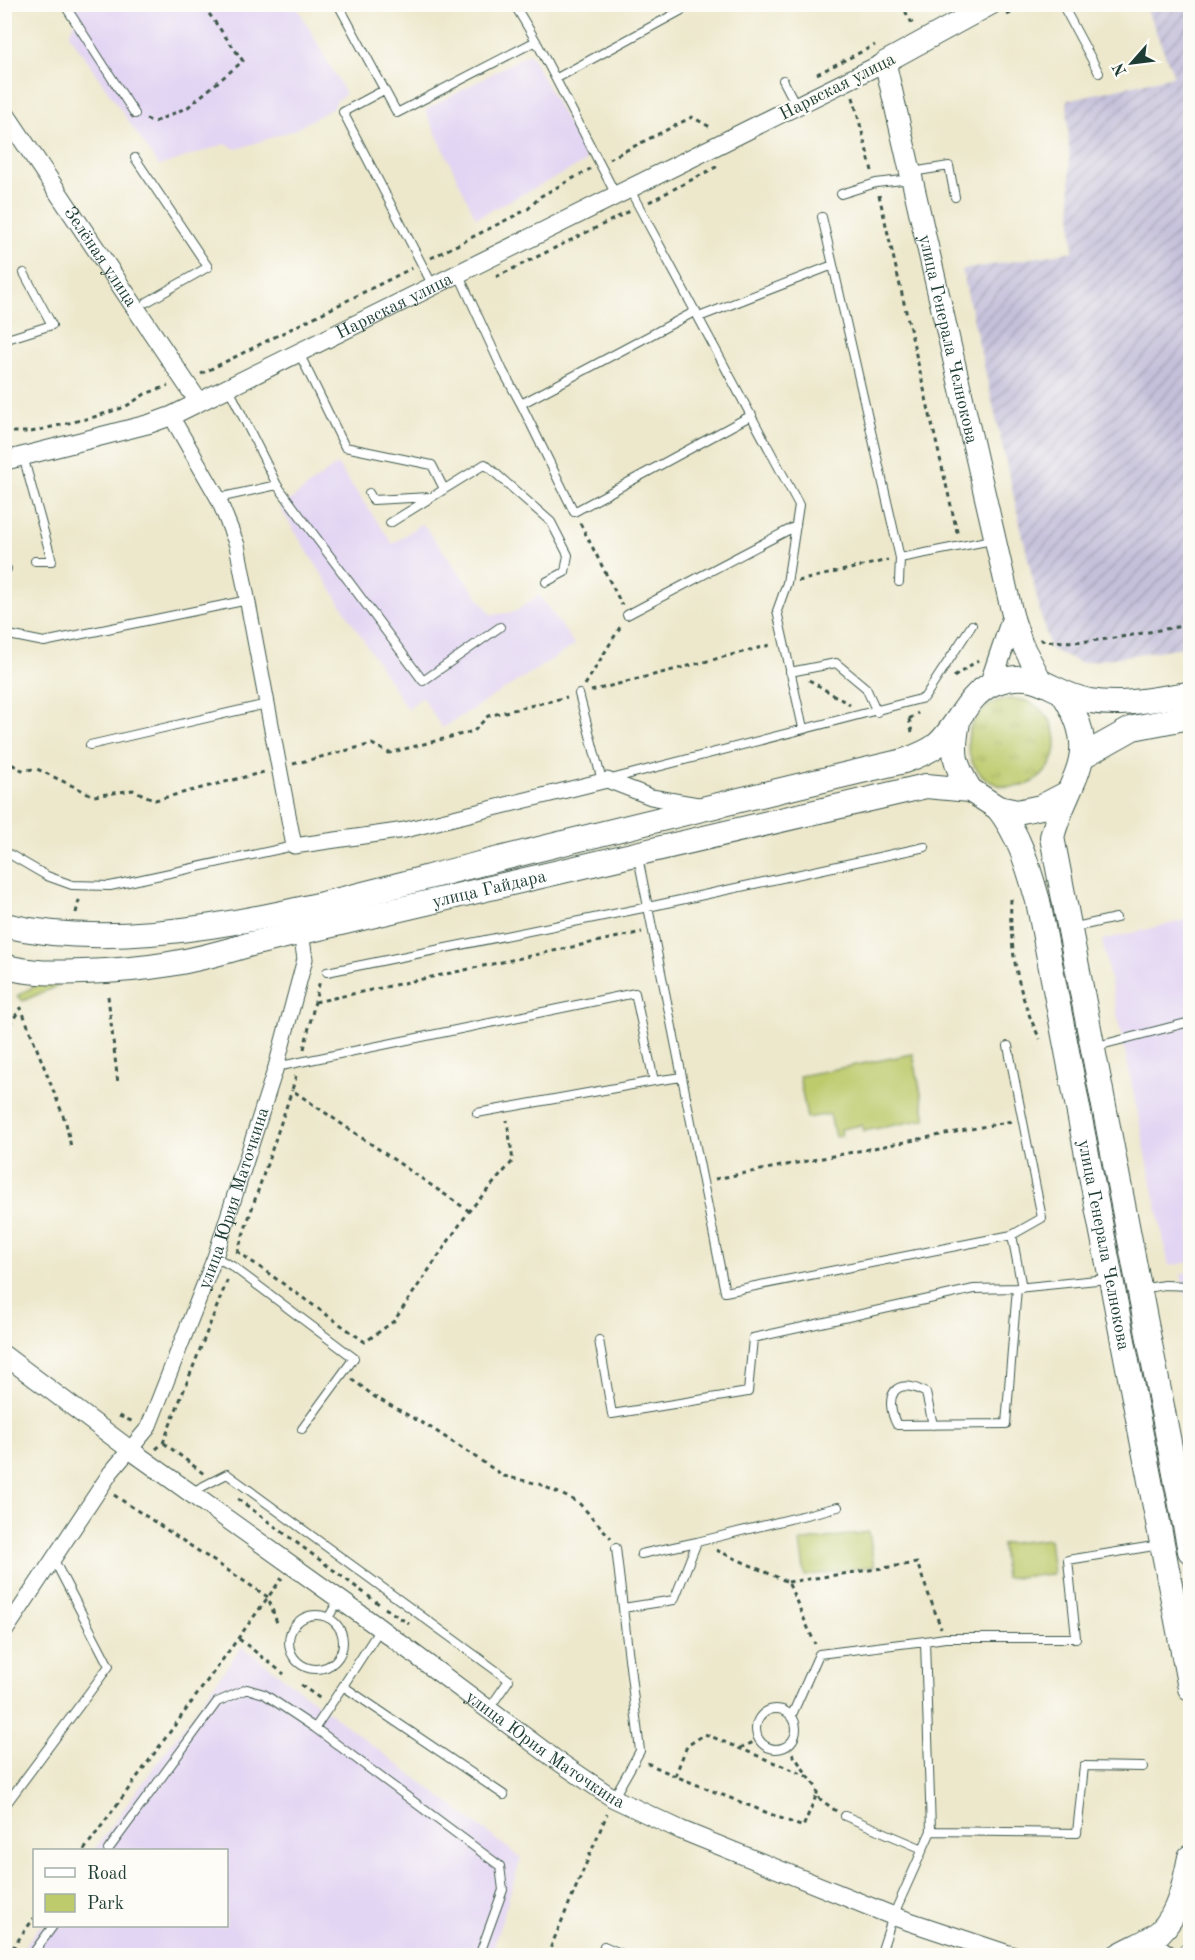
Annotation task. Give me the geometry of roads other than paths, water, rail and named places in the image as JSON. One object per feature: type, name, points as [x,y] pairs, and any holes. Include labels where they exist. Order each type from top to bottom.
[{"type":"main road","name":"Нарвская улица","points":[[884,51],[991,4]]},
{"type":"main road","name":"улица Генерала Челнокова","points":[[884,51],[1013,617],[1022,644],[1041,680]]},
{"type":"main road","name":"улица Генерала Челнокова","points":[[990,685],[1005,647],[1013,617]]},
{"type":"main road","points":[[990,685],[1026,676],[1041,680],[1064,695],[1092,702],[1128,702],[1191,694]]},
{"type":"main road","name":"улица Гайдара","points":[[10,926],[105,936],[148,935],[195,928],[304,907],[716,808],[904,761],[936,746],[958,722],[977,694],[990,685]]},
{"type":"main road","points":[[1064,695],[1078,717],[1083,756],[1076,777],[1066,794]]},
{"type":"main road","points":[[1083,756],[1133,728],[1191,717]]},
{"type":"main road","name":"улица Гайдара","points":[[958,722],[953,746],[957,767],[970,790]]},
{"type":"main road","name":"улица Гайдара","points":[[5,968],[32,972],[72,972],[161,967],[926,786],[970,790],[998,808],[1017,812],[1041,807],[1066,794]]},
{"type":"main road","name":"улица Генерала Челнокова","points":[[1066,794],[1052,837],[1189,1543]]},
{"type":"main road","name":"улица Генерала Челнокова","points":[[998,808],[1012,826],[1021,844],[1038,901],[1191,1688]]},
{"type":"main road","points":[[5,968],[10,926]]},
{"type":"main road","points":[[1162,1536],[1171,1542],[1189,1543]]},
{"type":"main road","points":[[1121,1954],[1158,1934],[1169,1922],[1191,1857]]},
{"type":"main road","points":[[1121,1954],[1155,1949],[1165,1956]]},
{"type":"street","name":"Нарвская улица","points":[[4,461],[149,424],[171,416],[298,351],[797,106],[884,51]]},
{"type":"street","name":"Зелёная улица","points":[[4,112],[198,401]]},
{"type":"street","points":[[171,416],[218,498],[237,545],[294,846],[405,830],[604,780],[666,801],[716,808]]},
{"type":"street","name":"улица Юрия Маточкина","points":[[4,1633],[129,1449],[148,1428],[215,1257],[276,1067],[305,959],[301,933]]},
{"type":"street","name":"улица Юрия Маточкина","points":[[4,1355],[129,1449],[380,1629],[488,1710],[614,1798],[681,1830],[893,1916],[1013,1956]]},
{"type":"lane","points":[[64,4],[135,114]]},
{"type":"lane","points":[[338,4],[398,113],[536,41]]},
{"type":"lane","points":[[511,4],[517,9],[557,78],[600,164],[623,193],[698,314],[799,505],[787,583],[777,611],[782,642],[794,672],[803,728]]},
{"type":"lane","points":[[557,78],[693,4]]},
{"type":"lane","points":[[1062,4],[1099,73]]},
{"type":"lane","points":[[783,80],[797,106]]},
{"type":"lane","points":[[384,90],[343,112],[433,285]]},
{"type":"lane","points":[[135,158],[208,267],[147,302]]},
{"type":"lane","points":[[841,194],[876,183],[949,166],[956,197]]},
{"type":"lane","points":[[822,217],[900,558],[899,582]]},
{"type":"lane","points":[[521,404],[698,314],[833,265]]},
{"type":"lane","points":[[4,340],[52,325],[24,273]]},
{"type":"lane","points":[[458,273],[503,371],[574,512],[752,415]]},
{"type":"lane","points":[[298,351],[345,447],[432,465],[444,489]]},
{"type":"lane","points":[[228,386],[277,485],[423,681],[500,627]]},
{"type":"lane","points":[[23,456],[52,561],[35,561]]},
{"type":"lane","points":[[390,523],[485,464],[551,522],[568,555],[565,572],[546,582]]},
{"type":"lane","points":[[218,498],[277,485]]},
{"type":"lane","points":[[369,493],[374,500],[432,497]]},
{"type":"lane","points":[[627,615],[796,526]]},
{"type":"lane","points":[[900,558],[997,539]]},
{"type":"lane","points":[[4,634],[44,642],[248,600]]},
{"type":"lane","points":[[579,694],[604,780],[803,728],[877,712],[924,698],[972,625]]},
{"type":"lane","points":[[794,672],[836,663],[867,688],[877,712]]},
{"type":"lane","points":[[90,745],[267,704]]},
{"type":"lane","points":[[4,851],[48,876],[72,885],[110,886],[294,846]]},
{"type":"lane","points":[[327,972],[648,907],[925,847]]},
{"type":"lane","points":[[638,855],[725,1292],[1012,1235],[1042,1218],[1008,1046]]},
{"type":"lane","points":[[1070,928],[1116,918]]},
{"type":"lane","points":[[276,1067],[635,993],[654,1081]]},
{"type":"lane","points":[[1092,1047],[1191,1022]]},
{"type":"lane","points":[[477,1113],[682,1077]]},
{"type":"lane","points":[[933,1425],[926,1393],[917,1388],[905,1386],[894,1390],[890,1396],[891,1413],[897,1425],[933,1425],[1006,1424],[1019,1288],[1012,1235]]},
{"type":"lane","points":[[215,1257],[351,1353],[354,1358],[302,1429]]},
{"type":"lane","points":[[599,1340],[612,1414],[748,1392],[753,1338],[974,1289],[1019,1288],[1111,1278]]},
{"type":"lane","points":[[1140,1289],[1164,1285],[1191,1286]]},
{"type":"lane","points":[[190,1493],[227,1474],[509,1680],[488,1710]]},
{"type":"lane","points":[[640,1554],[838,1507]]},
{"type":"lane","points":[[791,1717],[819,1654],[945,1638],[1076,1638],[1068,1560],[1162,1536]]},
{"type":"lane","points":[[623,1608],[674,1600],[697,1542]]},
{"type":"lane","points":[[614,1798],[640,1751],[616,1545]]},
{"type":"lane","points":[[4,1807],[109,1666],[53,1559]]},
{"type":"lane","points":[[328,1618],[339,1600]]},
{"type":"lane","points":[[310,1616],[328,1618],[340,1630],[343,1647],[340,1656],[334,1663],[318,1670],[301,1665],[294,1659],[289,1642],[294,1625],[310,1616]]},
{"type":"lane","points":[[315,1728],[380,1629]]},
{"type":"lane","points":[[880,1956],[893,1916],[931,1831],[925,1641]]},
{"type":"lane","points":[[344,1686],[504,1796]]},
{"type":"lane","points":[[109,1849],[217,1702],[247,1689],[264,1694],[315,1728],[500,1866],[503,1890],[479,1956]]},
{"type":"lane","points":[[772,1708],[787,1712],[791,1717],[795,1723],[796,1735],[787,1746],[771,1749],[758,1740],[755,1726],[762,1713],[772,1708]]},
{"type":"lane","points":[[931,1831],[1077,1833],[1084,1766],[1143,1767]]},
{"type":"lane","points":[[844,1816],[923,1849]]},
{"type":"lane","points":[[31,1956],[52,1927]]},
{"type":"lane","points":[[602,1956],[604,1946],[627,1956]]}]
